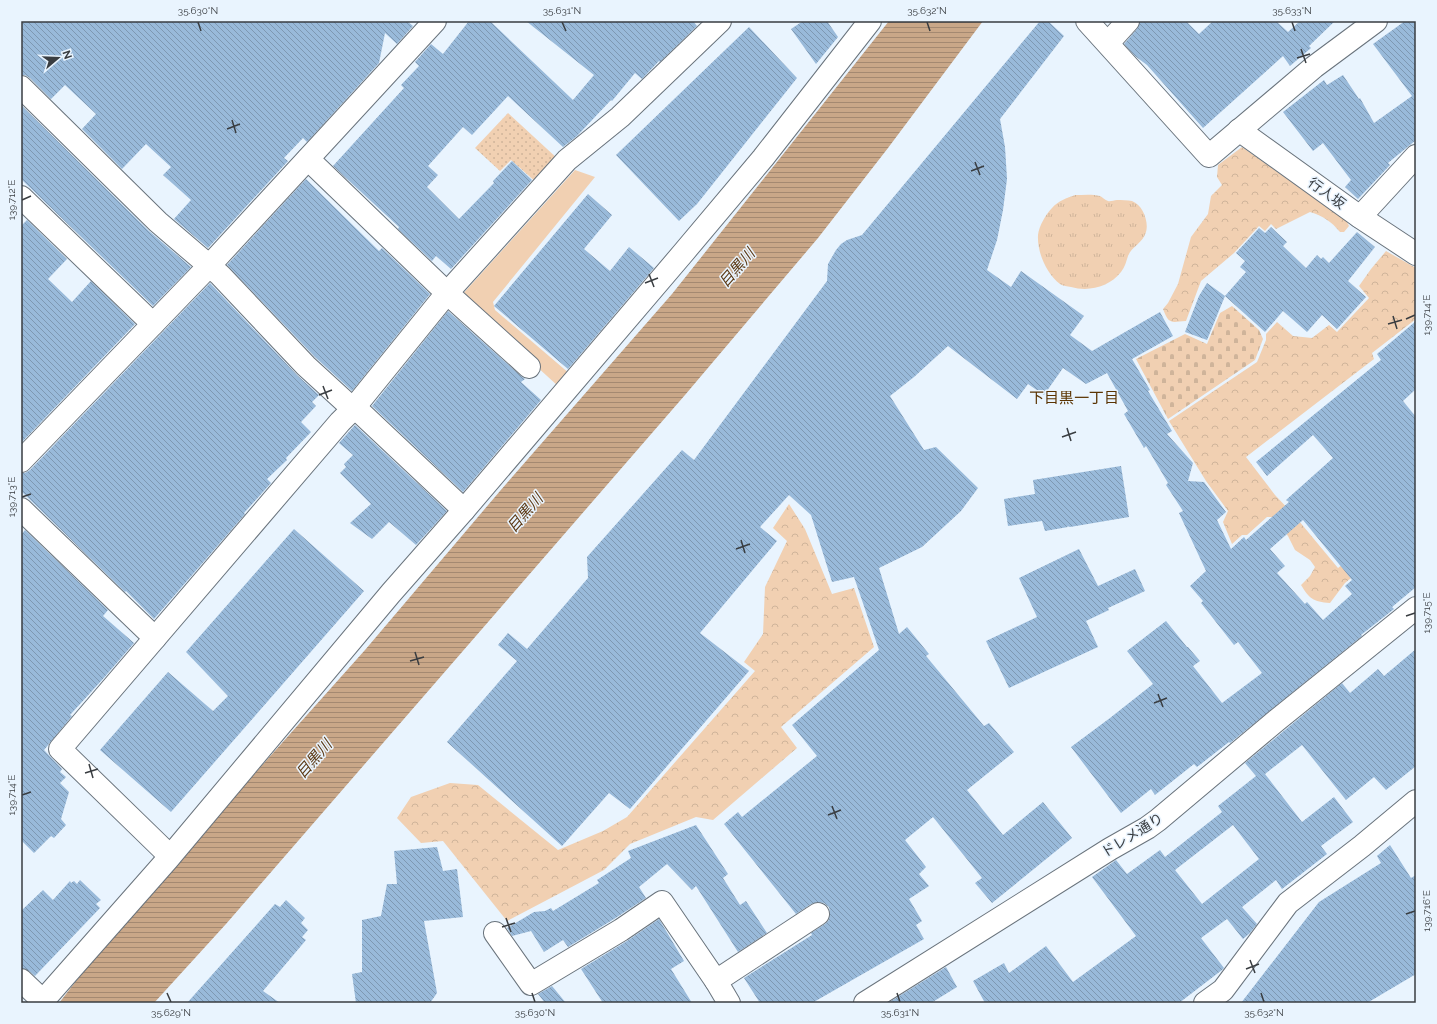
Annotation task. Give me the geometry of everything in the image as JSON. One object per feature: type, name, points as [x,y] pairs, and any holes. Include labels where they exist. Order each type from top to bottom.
[{"type":"street","points":[[170,856],[60,750],[340,422],[353,409],[447,293],[567,160],[620,117],[720,21]]},
{"type":"street","points":[[21,980],[42,1002],[170,856],[391,593],[464,510],[763,158],[870,21]]},
{"type":"street","points":[[1087,21],[1210,156],[1314,67],[1376,21]]},
{"type":"street","points":[[1108,43],[1128,21]]},
{"type":"street","points":[[21,461],[209,266],[308,159],[427,24]]},
{"type":"street","points":[[21,87],[158,222],[231,286],[306,366],[353,409],[362,414],[464,510]]},
{"type":"street","name":"行人坂","points":[[1239,130],[1360,217],[1416,254]]},
{"type":"street","points":[[1360,217],[1416,156]]},
{"type":"street","points":[[308,159],[447,293],[529,367]]},
{"type":"street","points":[[21,197],[153,324]]},
{"type":"street","points":[[21,509],[155,638]]},
{"type":"street","name":"ドレメ通り","points":[[865,1003],[1103,853],[1147,828],[1277,720],[1416,608]]},
{"type":"street","points":[[1205,1003],[1223,990],[1288,903],[1362,846],[1416,801]]},
{"type":"street","points":[[495,933],[531,984],[620,930],[662,902],[716,981],[729,1003]]},
{"type":"street","points":[[716,981],[818,914]]},
{"type":"green space","points":[[508,113],[559,160],[537,183],[511,160],[500,171],[475,148]]},
{"type":"green space","points":[[1242,147],[1346,220],[1349,226],[1344,232],[1340,232],[1326,219],[1310,212],[1276,229],[1271,224],[1265,231],[1259,226],[1234,253],[1201,281],[1186,321],[1171,321],[1167,318],[1163,309],[1168,303],[1178,284],[1191,237],[1208,214],[1211,196],[1222,185],[1217,177],[1218,165]]},
{"type":"green space","points":[[575,170],[595,177],[493,302],[495,310],[570,374],[558,386],[460,297]]},
{"type":"green space","points":[[1075,195],[1097,195],[1109,201],[1132,201],[1139,206],[1146,219],[1147,228],[1145,236],[1132,250],[1122,270],[1116,277],[1105,285],[1085,289],[1064,286],[1055,279],[1043,262],[1038,242],[1041,224],[1047,213],[1057,203]]},
{"type":"green space","points":[[1386,251],[1416,268],[1416,319],[1372,353],[1374,359],[1246,457],[1275,495],[1294,515],[1338,568],[1376,537],[1372,561],[1345,583],[1330,603],[1319,602],[1309,596],[1301,585],[1310,576],[1315,567],[1310,560],[1295,550],[1288,536],[1272,517],[1267,517],[1247,535],[1242,535],[1232,544],[1223,522],[1228,511],[1206,481],[1169,421],[1257,362],[1266,340],[1266,334],[1277,322],[1293,336],[1312,338],[1329,325],[1337,332],[1369,298],[1359,286]]},
{"type":"green space","points":[[1232,306],[1259,330],[1263,339],[1255,360],[1168,419],[1136,359],[1185,334],[1207,344],[1220,313]]},
{"type":"green space","points":[[789,504],[805,529],[832,594],[854,588],[874,647],[781,727],[797,748],[713,820],[696,817],[630,844],[604,870],[507,921],[443,841],[421,843],[397,818],[411,797],[450,783],[478,785],[558,850],[603,831],[627,817],[755,671],[744,662],[763,634],[765,587],[787,541],[773,528]]},
{"type":"water","name":"目黒川","points":[[889,21],[983,21],[888,148],[818,238],[685,395],[226,924],[154,1003],[59,1003],[83,972],[173,865],[365,650],[500,491],[672,294]]},
{"type":"building","points":[[21,21],[407,21],[413,26],[397,44],[385,33],[379,63],[307,142],[303,138],[284,158],[288,161],[208,248],[174,219],[191,200],[163,175],[171,167],[146,144],[122,169],[82,129],[96,114],[65,85],[51,99],[30,78],[25,75],[21,75]]},
{"type":"building","points":[[469,21],[490,21],[573,100],[594,75],[526,21],[693,21],[697,26],[642,79],[635,73],[612,101],[611,100],[577,136],[563,147],[508,96],[472,135],[463,127],[428,166],[438,175],[427,187],[459,219],[494,183],[493,181],[512,161],[532,180],[451,269],[436,256],[432,261],[398,229],[399,227],[333,166],[404,88],[401,85],[419,66],[415,62],[431,44],[443,54]]},
{"type":"building","points":[[803,21],[827,21],[838,37],[816,64],[791,29]]},
{"type":"building","points":[[1040,21],[1048,21],[1064,36],[1000,119],[1005,147],[1007,179],[997,240],[987,270],[1011,287],[1021,271],[1084,316],[1070,335],[1092,351],[1160,312],[1173,336],[1132,359],[1150,390],[1148,391],[1172,431],[1167,434],[1193,463],[1188,481],[1204,482],[1226,512],[1217,520],[1231,549],[1244,537],[1246,540],[1289,502],[1286,500],[1333,458],[1313,435],[1267,476],[1256,462],[1381,360],[1377,354],[1416,321],[1416,389],[1403,401],[1416,417],[1416,587],[1392,607],[1394,609],[1361,635],[1362,636],[1230,743],[1229,742],[1197,767],[1194,764],[1155,795],[1151,789],[1121,813],[1071,747],[1153,684],[1127,651],[1166,621],[1200,661],[1193,666],[1222,703],[1262,673],[1238,642],[1234,645],[1201,603],[1203,601],[1190,586],[1206,571],[1179,513],[1183,511],[1166,485],[1168,483],[1146,446],[1144,448],[1124,414],[1128,411],[1107,373],[1086,384],[1063,368],[1044,395],[1028,384],[1017,399],[948,346],[914,377],[890,396],[924,450],[936,447],[978,488],[961,511],[922,547],[879,568],[899,634],[907,627],[929,654],[926,656],[984,726],[989,723],[1014,752],[967,790],[1003,835],[1043,802],[1072,838],[992,903],[975,883],[982,878],[933,817],[905,840],[926,867],[919,874],[929,886],[909,899],[922,921],[916,925],[924,939],[812,1003],[760,1003],[744,978],[812,935],[811,933],[829,920],[829,907],[824,903],[818,902],[811,904],[796,914],[724,824],[738,812],[742,817],[817,756],[792,725],[879,650],[854,577],[832,582],[811,515],[789,495],[760,527],[777,541],[700,633],[749,671],[630,809],[609,793],[562,846],[447,742],[517,661],[498,645],[508,633],[527,649],[588,578],[587,557],[682,450],[694,460],[827,281],[828,264],[836,250],[847,240],[862,235]],"holes":[[[1303,520],[1352,580],[1345,586],[1352,594],[1323,620],[1307,602],[1305,604],[1277,573],[1285,566],[1270,549]]]},
{"type":"building","points":[[1140,21],[1186,21],[1199,34],[1213,21],[1276,21],[1288,32],[1300,21],[1335,21],[1309,46],[1311,48],[1290,66],[1283,56],[1203,128],[1147,65],[1135,56],[1124,44],[1137,29]]},
{"type":"building","points":[[1405,21],[1416,21],[1416,140],[1388,163],[1390,165],[1358,199],[1345,187],[1351,180],[1323,143],[1313,151],[1283,112],[1324,80],[1327,85],[1343,75],[1359,99],[1360,98],[1374,123],[1412,96],[1373,44]]},
{"type":"building","points":[[749,27],[797,78],[697,204],[679,221],[616,155]]},
{"type":"building","points":[[21,105],[149,231],[191,267],[153,306],[21,179]]},
{"type":"building","points":[[306,179],[379,251],[382,248],[430,294],[352,391],[315,357],[227,265]]},
{"type":"building","points":[[588,194],[612,215],[584,249],[610,271],[629,247],[654,268],[568,369],[494,306]]},
{"type":"building","points":[[27,220],[67,259],[48,279],[72,302],[91,281],[135,324],[21,443],[21,226]]},
{"type":"building","points":[[1271,227],[1287,242],[1283,246],[1306,268],[1317,255],[1321,259],[1323,257],[1329,263],[1357,232],[1375,247],[1348,281],[1366,297],[1337,329],[1322,315],[1307,332],[1283,311],[1265,332],[1225,296],[1246,272],[1240,267],[1245,261],[1236,253],[1259,228],[1265,233]]},
{"type":"building","points":[[210,283],[297,375],[319,395],[312,402],[316,406],[301,422],[311,432],[286,458],[287,460],[267,479],[271,483],[154,619],[21,491],[21,473],[25,473],[30,470]]},
{"type":"building","points":[[1207,283],[1225,296],[1207,340],[1185,332],[1199,296]]},
{"type":"building","points":[[448,311],[525,379],[521,382],[541,400],[463,492],[372,406]]},
{"type":"building","points":[[355,425],[447,511],[416,545],[389,522],[372,539],[350,523],[371,504],[340,473],[346,467],[344,464],[353,455],[339,443]]},
{"type":"building","points":[[1121,466],[1129,517],[1070,527],[1067,526],[1068,527],[1045,531],[1042,521],[1008,526],[1004,499],[1035,494],[1033,480]]},
{"type":"building","points":[[294,529],[364,591],[171,812],[100,750],[168,672],[213,711],[228,696],[186,652]]},
{"type":"building","points":[[25,530],[108,610],[103,616],[134,643],[70,715],[72,716],[44,750],[62,769],[60,772],[66,777],[60,783],[69,792],[61,819],[66,825],[54,838],[51,836],[34,853],[21,840],[21,535]]},
{"type":"building","points":[[1079,549],[1098,586],[1135,569],[1145,591],[1108,608],[1109,610],[1086,621],[1098,647],[1009,688],[986,641],[1037,617],[1019,578]]},
{"type":"building","points":[[1416,649],[1416,766],[1386,790],[1374,777],[1346,800],[1302,745],[1265,774],[1302,822],[1334,797],[1353,822],[1321,846],[1327,854],[1282,889],[1276,880],[1242,907],[1257,924],[1243,939],[1227,919],[1201,938],[1224,968],[1222,970],[1179,1003],[985,1003],[973,981],[1004,963],[1009,973],[1046,946],[1073,982],[1136,936],[1092,877],[1116,860],[1127,874],[1160,850],[1165,857],[1222,812],[1218,806],[1256,776],[1245,763],[1342,683],[1350,693],[1378,669],[1384,676]],"holes":[[[1233,825],[1259,859],[1202,904],[1175,870]]]},
{"type":"building","points":[[696,825],[728,874],[723,878],[740,905],[746,901],[767,933],[738,952],[696,886],[692,890],[667,864],[639,887],[646,898],[568,947],[563,940],[544,952],[531,931],[512,936],[507,928],[534,912],[545,911],[551,908],[553,911],[599,883],[597,880],[631,858],[628,851]]},
{"type":"building","points":[[1390,845],[1411,878],[1416,875],[1416,974],[1367,1003],[1241,1003],[1319,902],[1381,863],[1377,856]]},
{"type":"building","points":[[437,847],[443,871],[457,869],[463,917],[424,921],[437,993],[430,1003],[356,1003],[352,974],[362,972],[362,920],[381,916],[387,884],[397,884],[394,851]]},
{"type":"building","points":[[80,880],[101,900],[96,904],[100,908],[35,976],[29,971],[21,968],[21,911],[43,890],[53,900],[70,881],[71,883],[74,881],[77,884]]},
{"type":"building","points":[[286,900],[305,918],[301,923],[308,930],[302,937],[306,940],[263,991],[280,1003],[187,1003],[275,904],[280,907]]},
{"type":"building","points":[[659,919],[684,961],[671,969],[692,1003],[603,1003],[581,969],[627,941]]},
{"type":"building","points":[[946,967],[957,987],[931,1003],[888,1003]]},
{"type":"building","points":[[552,986],[566,1003],[545,1003],[538,994]]},
{"type":"district","name":"下目黒一丁目","points":[[1074,398]]}]
